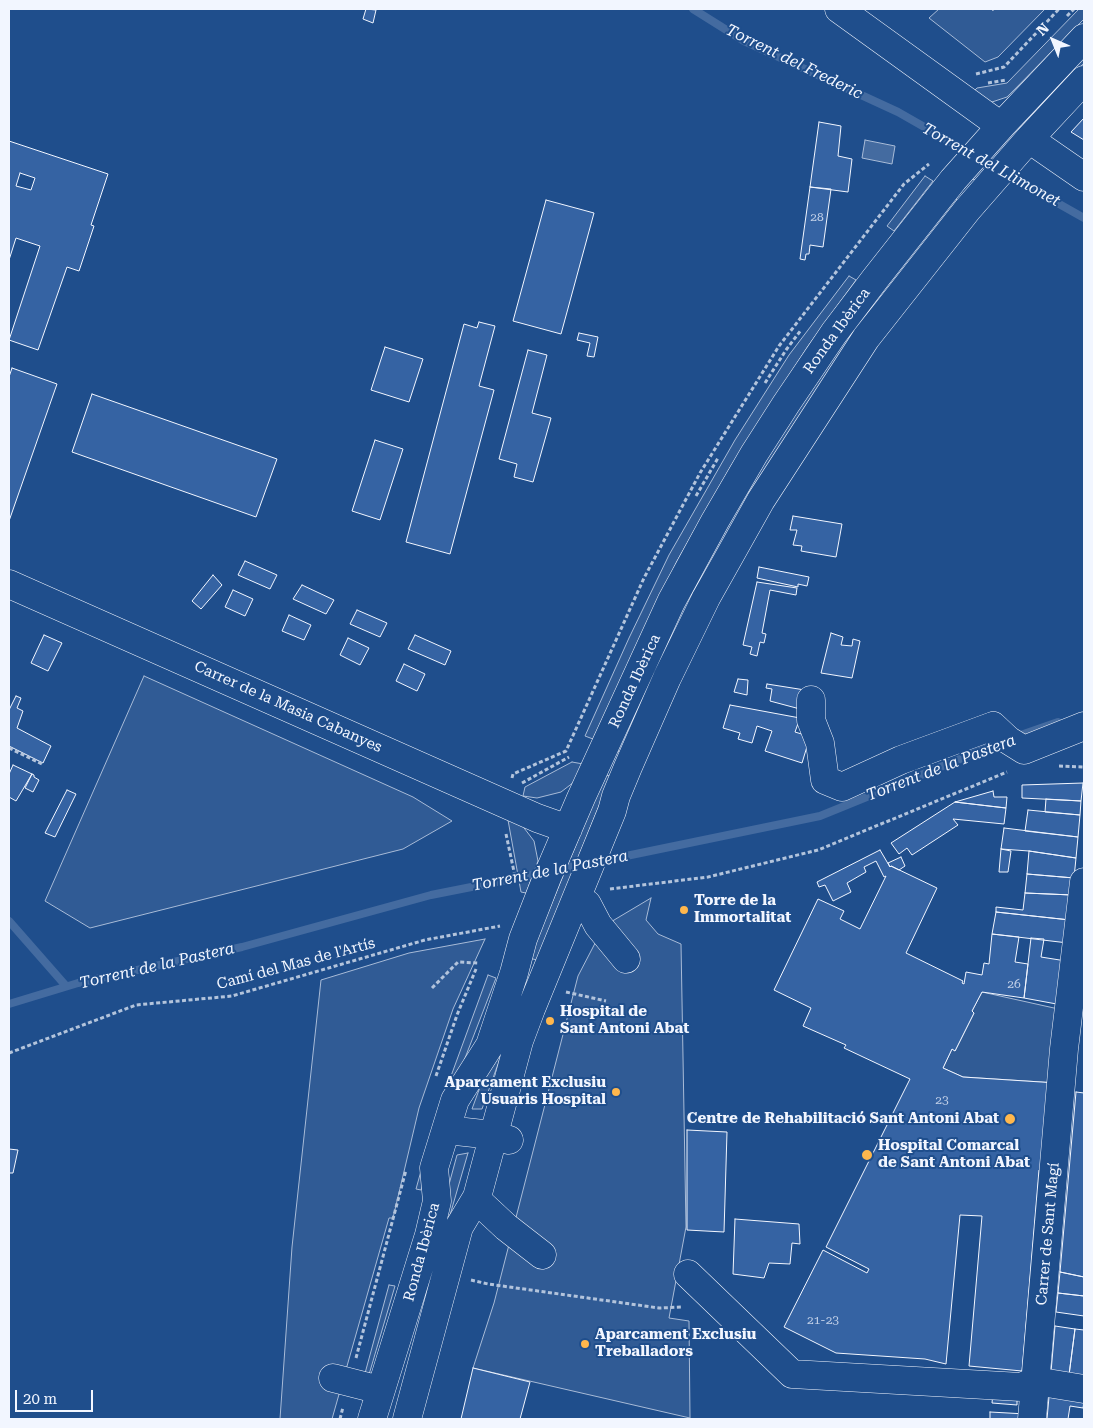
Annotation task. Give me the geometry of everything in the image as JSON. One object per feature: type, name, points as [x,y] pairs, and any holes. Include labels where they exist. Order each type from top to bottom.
[{"type":"street","points":[[839,9],[1001,126]]},
{"type":"street","name":"Ronda Ibèrica","points":[[372,1419],[417,1279],[429,1235],[437,1201],[434,1168],[455,1100],[490,1045],[514,974],[523,939],[568,828],[671,602],[714,521],[754,454],[834,333],[953,180],[1084,38]]},
{"type":"street","name":"Ronda Ibèrica","points":[[407,1419],[459,1227],[484,1206],[501,1137],[519,1041],[533,1002],[612,811],[625,774],[667,678],[706,598],[761,500],[866,338],[968,210],[1029,139],[1084,80]]},
{"type":"street","points":[[1029,139],[1084,177]]},
{"type":"street","name":"Carrer de la Masia Cabanyes","points":[[9,584],[537,818],[568,828]]},
{"type":"street","points":[[811,700],[811,720],[820,743],[825,780],[842,787],[901,760],[993,726],[1008,740],[1024,750],[1084,726]]},
{"type":"street","name":"Carrer de Sant Magí","points":[[1032,1419],[1074,1050],[1084,882]]},
{"type":"street","points":[[587,904],[598,925],[626,959]]},
{"type":"street","points":[[447,1130],[501,1137]]},
{"type":"street","points":[[484,1206],[506,1227],[542,1255]]},
{"type":"street","points":[[688,1274],[792,1374],[1021,1387],[1035,1381],[1084,1389]]},
{"type":"street","points":[[341,1380],[380,1390]]},
{"type":"path","points":[[976,74],[1004,67],[1059,9]]},
{"type":"path","points":[[1061,22],[1074,9]]},
{"type":"path","points":[[963,99],[974,86],[1007,80]]},
{"type":"path","points":[[9,748],[44,765]]},
{"type":"path","points":[[1058,766],[1084,767]]},
{"type":"path","points":[[587,904],[612,888],[708,877],[818,850],[1013,769]]},
{"type":"path","name":"Camí del Mas de l'Artís","points":[[9,1053],[136,1005],[232,996],[425,940],[505,925]]},
{"type":"path","points":[[432,988],[458,962],[478,964]]},
{"type":"path","points":[[433,1085],[456,1016],[476,970]]},
{"type":"path","points":[[565,992],[606,1001]]},
{"type":"path","points":[[340,1419],[341,1380],[407,1166]]},
{"type":"path","points":[[488,1284],[658,1308],[721,1305]]},
{"type":"shaded area","points":[[939,9],[992,9],[993,11],[993,9],[1045,9],[998,57],[985,62],[929,18]]},
{"type":"shaded area","points":[[1079,9],[1084,9],[1084,19],[1007,97],[989,103],[973,92],[977,88],[1007,83]]},
{"type":"shaded area","points":[[1084,55],[1084,63],[975,180],[970,178]]},
{"type":"shaded area","points":[[865,140],[895,146],[892,164],[862,158]]},
{"type":"shaded area","points":[[925,176],[933,181],[894,231],[887,226]]},
{"type":"shaded area","points":[[955,198],[958,201],[620,752],[615,750],[673,626],[757,473],[819,374]]},
{"type":"shaded area","points":[[849,276],[856,280],[808,346],[731,466],[677,561],[593,739],[585,736],[669,555],[735,440],[789,355]]},
{"type":"shaded area","points":[[144,676],[413,797],[452,821],[403,849],[90,928],[45,901]]},
{"type":"shaded area","points":[[572,762],[583,764],[574,782],[561,792],[537,798],[523,796],[525,787]]},
{"type":"shaded area","points":[[605,775],[611,776],[537,960],[529,958]]},
{"type":"shaded area","points":[[508,820],[521,824],[534,841],[538,861],[526,893],[521,892]]},
{"type":"shaded area","name":"Aparcament Exclusiu Usuaris Hospital","points":[[651,898],[646,920],[658,934],[681,944],[686,1227],[669,1318],[689,1321],[690,1418],[473,1368],[494,1303],[578,976],[604,926]]},
{"type":"shaded area","points":[[485,939],[453,1009],[419,1108],[393,1218],[389,1218],[332,1419],[280,1419],[292,1247],[321,980],[409,953]]},
{"type":"shaded area","points":[[488,975],[496,978],[441,1120],[421,1190],[416,1189],[436,1117]]},
{"type":"shaded area","points":[[517,986],[525,988],[482,1109],[472,1109]]},
{"type":"shaded area","points":[[982,992],[1063,1010],[1057,1083],[963,1077],[943,1068],[952,1049],[955,1051]]},
{"type":"shaded area","points":[[468,1153],[437,1260],[429,1258],[457,1155]]},
{"type":"shaded area","points":[[389,1285],[395,1286],[368,1378],[364,1377]]},
{"type":"building","points":[[366,9],[376,10],[373,23],[363,19]]},
{"type":"building","points":[[1084,118],[1084,140],[1071,132]]},
{"type":"building","points":[[819,122],[841,126],[838,156],[852,159],[848,192],[810,187]]},
{"type":"building","points":[[9,141],[108,174],[91,225],[94,226],[79,271],[67,267],[38,350],[9,340],[40,246],[16,238],[9,260]],"holes":[[[20,173],[35,178],[31,190],[16,186]]]},
{"type":"building","points":[[810,187],[831,189],[823,247],[810,245],[809,254],[806,254],[805,260],[800,259]]},
{"type":"building","points":[[546,200],[594,213],[561,334],[513,321]]},
{"type":"building","points":[[479,322],[495,326],[479,386],[494,390],[450,554],[406,542],[464,324],[477,328]]},
{"type":"building","points":[[579,333],[598,337],[594,357],[587,356],[590,343],[577,340]]},
{"type":"building","points":[[385,347],[423,359],[409,402],[371,390]]},
{"type":"building","points":[[528,350],[547,355],[532,413],[551,418],[533,482],[514,477],[517,464],[499,459]]},
{"type":"building","points":[[12,368],[57,384],[9,521],[9,377]]},
{"type":"building","points":[[92,394],[277,459],[256,517],[72,452]]},
{"type":"building","points":[[375,440],[403,449],[380,520],[352,511]]},
{"type":"building","points":[[793,516],[842,524],[836,557],[801,551],[802,546],[793,545],[797,530],[790,530]]},
{"type":"building","points":[[245,561],[277,575],[270,589],[238,575]]},
{"type":"building","points":[[759,567],[809,577],[807,586],[798,584],[798,587],[757,578]]},
{"type":"building","points":[[213,575],[222,585],[201,609],[192,601]]},
{"type":"building","points":[[757,582],[797,588],[796,595],[770,590],[762,633],[766,634],[764,643],[760,642],[757,656],[750,654],[752,647],[743,645]]},
{"type":"building","points":[[302,585],[334,600],[326,614],[293,599]]},
{"type":"building","points":[[233,590],[253,599],[245,616],[225,607]]},
{"type":"building","points":[[357,610],[387,623],[380,637],[350,624]]},
{"type":"building","points":[[289,615],[311,625],[304,640],[282,631]]},
{"type":"building","points":[[831,633],[843,637],[841,645],[852,646],[853,639],[860,641],[852,678],[821,673]]},
{"type":"building","points":[[44,635],[62,643],[48,671],[31,663]]},
{"type":"building","points":[[415,635],[451,651],[445,665],[408,649]]},
{"type":"building","points":[[348,638],[369,648],[360,665],[340,655]]},
{"type":"building","points":[[404,664],[425,674],[417,691],[396,681]]},
{"type":"building","points":[[738,679],[748,680],[747,695],[734,692]]},
{"type":"building","points":[[767,684],[805,690],[800,709],[770,701],[772,689],[766,688]]},
{"type":"building","points":[[16,696],[21,698],[17,708],[23,711],[17,728],[51,746],[43,763],[9,746],[9,710]]},
{"type":"building","points":[[730,705],[800,718],[795,732],[808,736],[809,740],[802,763],[765,751],[772,731],[757,726],[752,743],[738,739],[740,733],[723,728]]},
{"type":"building","points":[[13,765],[32,774],[16,801],[9,797],[9,774]]},
{"type":"building","points":[[32,774],[39,780],[33,792],[25,788]]},
{"type":"building","points":[[1083,783],[1081,801],[1022,798],[1022,785]]},
{"type":"building","points":[[67,790],[76,794],[55,837],[45,833]]},
{"type":"building","points":[[993,791],[994,797],[1007,797],[1006,808],[955,802]]},
{"type":"building","points":[[1046,799],[1081,801],[1080,815],[1045,812]]},
{"type":"building","points":[[955,802],[1006,808],[1004,824],[953,819],[958,825],[912,855],[907,848],[899,854],[891,843]]},
{"type":"building","points":[[1028,810],[1080,815],[1078,837],[1025,831]]},
{"type":"building","points":[[1004,828],[1078,837],[1076,858],[1001,849]]},
{"type":"building","points":[[1001,849],[1011,851],[1008,872],[999,872]]},
{"type":"building","points":[[880,850],[890,867],[937,888],[906,953],[963,981],[962,983],[964,984],[966,972],[982,975],[984,963],[989,964],[992,934],[1019,937],[1015,962],[1028,964],[1024,998],[982,992],[955,1051],[952,1049],[943,1068],[963,1077],[1057,1083],[1042,1170],[1039,1170],[1022,1371],[969,1366],[982,1216],[960,1215],[946,1364],[925,1359],[836,1353],[784,1327],[823,1250],[867,1273],[869,1269],[826,1247],[910,1079],[844,1048],[846,1045],[803,1026],[811,1008],[774,990],[818,899],[844,911],[840,919],[860,929],[886,876],[884,877],[876,861],[864,867],[866,872],[847,883],[851,892],[833,901],[825,885],[819,887],[817,882]]},
{"type":"building","points":[[1029,851],[1076,858],[1074,878],[1027,874]]},
{"type":"building","points":[[901,857],[905,866],[899,870],[890,867],[888,863]]},
{"type":"building","points":[[1027,874],[1074,878],[1072,895],[1025,893]]},
{"type":"building","points":[[1025,893],[1072,895],[1070,920],[996,912],[996,907],[1023,910]]},
{"type":"building","points":[[996,912],[1070,920],[1068,943],[992,934]]},
{"type":"building","points":[[1031,938],[1044,939],[1041,957],[1066,961],[1062,1005],[1024,998]]},
{"type":"building","points":[[1076,1092],[1084,1093],[1084,1277],[1060,1272]]},
{"type":"building","points":[[687,1130],[727,1132],[724,1232],[687,1230]]},
{"type":"building","points":[[9,1149],[18,1150],[13,1173],[9,1173]]},
{"type":"building","points":[[735,1219],[799,1224],[800,1244],[792,1243],[790,1264],[769,1263],[764,1278],[733,1274]]},
{"type":"building","points":[[1060,1272],[1084,1277],[1084,1296],[1058,1293]]},
{"type":"building","points":[[1058,1293],[1084,1296],[1084,1316],[1056,1312]]},
{"type":"building","points":[[1055,1326],[1075,1329],[1069,1375],[1051,1372]]},
{"type":"building","points":[[1075,1329],[1084,1330],[1084,1377],[1069,1375]]},
{"type":"building","points":[[473,1368],[530,1382],[520,1419],[461,1419]]},
{"type":"building","points":[[993,1392],[1017,1394],[1017,1405],[992,1403]]},
{"type":"building","points":[[1049,1397],[1084,1402],[1083,1408],[1070,1406],[1068,1419],[1047,1419]]},
{"type":"building","points":[[990,1412],[1026,1414],[1025,1419],[990,1419]]},
{"type":"waterway","name":"Torrent del Frederic","points":[[693,9],[744,41],[898,112],[996,168]]},
{"type":"waterway","name":"Torrent del Llimonet","points":[[1006,174],[1084,218]]},
{"type":"waterway","name":"Torrent de la Pastera","points":[[1015,737],[1058,722]]},
{"type":"waterway","name":"Torrent de la Pastera","points":[[597,862],[820,816],[1002,742]]},
{"type":"waterway","name":"Torrent de la Pastera","points":[[558,870],[584,864]]},
{"type":"waterway","name":"Torrent de la Pastera","points":[[9,1004],[78,983],[242,947],[431,895],[542,873]]},
{"type":"waterway","points":[[9,921],[66,986]]},
{"type":"place","name":"Torre de la Immortalitat","points":[[684,910]]},
{"type":"place","name":"Hospital de Sant Antoni Abat","points":[[550,1021]]},
{"type":"place","name":"Aparcament Exclusiu Usuaris Hospital","points":[[616,1092]]},
{"type":"place","name":"Centre de Rehabilitació Sant Antoni Abat","points":[[1010,1119]]},
{"type":"place","name":"Hospital Comarcal de Sant Antoni Abat","points":[[867,1155]]},
{"type":"place","name":"Aparcament Exclusiu Treballadors","points":[[585,1344]]}]
